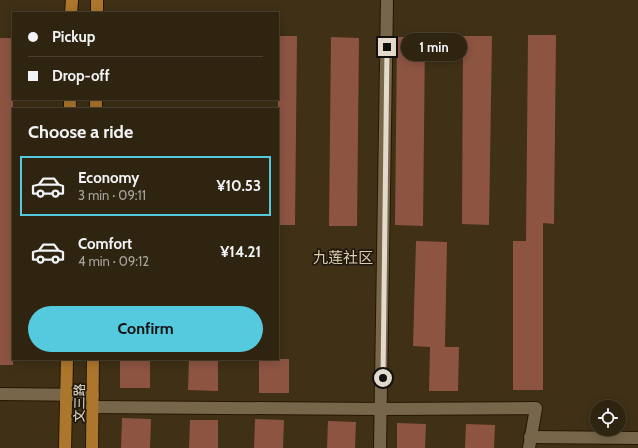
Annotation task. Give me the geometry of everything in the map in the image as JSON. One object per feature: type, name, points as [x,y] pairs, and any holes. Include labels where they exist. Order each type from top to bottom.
[{"type":"main road","points":[[72,0],[72,12]]},
{"type":"main road","points":[[97,0],[97,12]]},
{"type":"main road","name":"文三路","points":[[65,448],[67,360]]},
{"type":"main road","name":"文三路","points":[[92,448],[93,360]]},
{"type":"street","points":[[380,448],[382,409],[387,0]]},
{"type":"street","points":[[0,394],[66,394],[93,401],[382,409],[536,408],[529,443],[638,438]]},
{"type":"building","points":[[528,35],[556,35],[554,224],[543,223],[543,390],[513,390],[513,241],[526,241]]},
{"type":"building","points":[[279,36],[297,36],[295,225],[279,225]]},
{"type":"building","points":[[463,36],[492,36],[489,225],[462,224]]},
{"type":"building","points":[[331,37],[359,38],[357,226],[329,226]]},
{"type":"building","points":[[397,37],[425,37],[423,226],[395,225]]},
{"type":"building","points":[[0,38],[12,38],[13,365],[0,365]]},
{"type":"building","points":[[416,241],[447,242],[445,347],[459,347],[458,391],[429,391],[430,347],[413,346]]},
{"type":"building","points":[[289,359],[289,393],[259,393],[259,360]]},
{"type":"building","points":[[120,360],[150,360],[150,388],[120,388]]},
{"type":"building","points":[[189,360],[218,360],[218,391],[188,390]]},
{"type":"building","points":[[122,418],[151,419],[150,448],[121,448]]},
{"type":"building","points":[[255,419],[284,420],[283,448],[254,448]]},
{"type":"building","points":[[190,420],[218,420],[218,448],[189,448]]},
{"type":"building","points":[[328,421],[356,422],[355,448],[327,448]]},
{"type":"building","points":[[397,423],[426,424],[425,448],[397,448]]},
{"type":"building","points":[[466,424],[495,425],[494,448],[465,448]]},
{"type":"district","name":"九莲社区","points":[[343,258]]},
{"type":"route","points":[[383,378],[387,47]]}]
